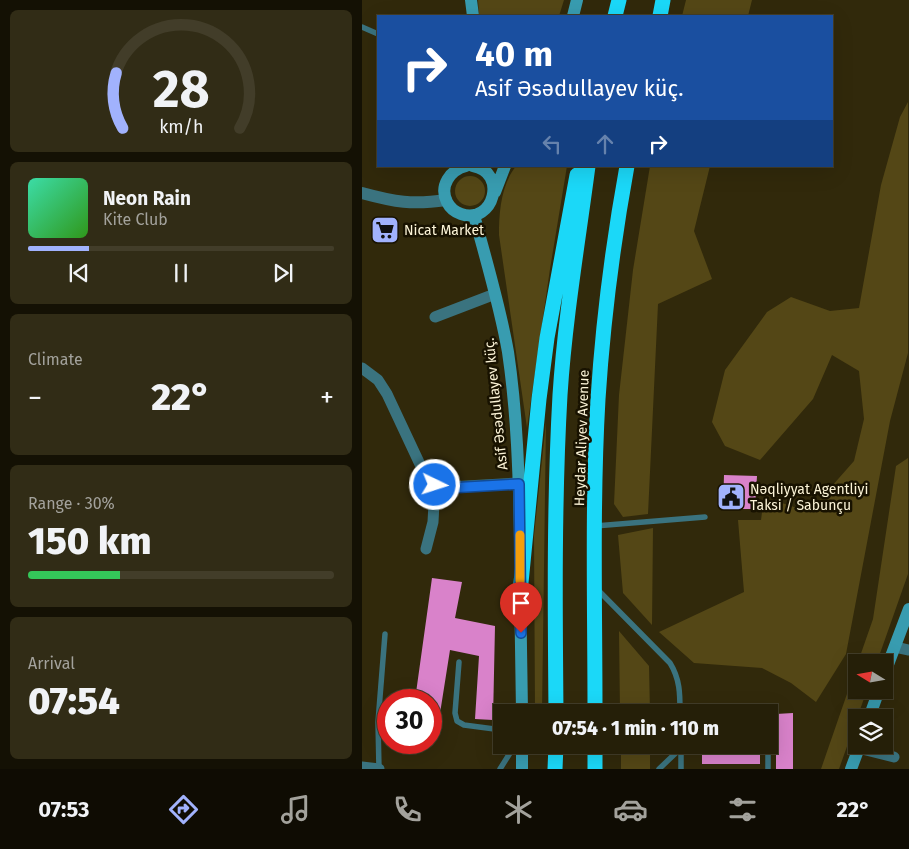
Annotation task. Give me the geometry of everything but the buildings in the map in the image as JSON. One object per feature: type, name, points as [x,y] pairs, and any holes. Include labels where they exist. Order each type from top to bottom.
[{"type":"highway","points":[[615,15],[619,0]]},
{"type":"highway","points":[[660,15],[663,0]]},
{"type":"highway","points":[[520,593],[539,398],[547,338],[579,167]]},
{"type":"highway","name":"Heydar Aliyev Avenue","points":[[556,704],[556,557],[560,394],[566,319],[588,167]]},
{"type":"highway","name":"Heydar Aliyev Avenue","points":[[595,704],[595,526],[598,400],[612,258],[627,167]]},
{"type":"highway","points":[[556,754],[556,769]]},
{"type":"highway","points":[[595,754],[595,769]]},
{"type":"main road","points":[[471,0],[473,15]]},
{"type":"main road","points":[[573,15],[577,0]]},
{"type":"main road","points":[[492,200],[494,192],[490,176],[484,170],[465,167],[453,172],[448,178],[444,193],[451,208],[457,213],[474,215],[488,207],[492,200],[505,167]]},
{"type":"main road","name":"Asif Əsədullayev küç.","points":[[474,215],[508,352],[515,415],[519,484],[522,704]]},
{"type":"main road","points":[[892,654],[908,609]]},
{"type":"main road","points":[[522,754],[522,769]]},
{"type":"main road","points":[[851,769],[856,754]]},
{"type":"street","points":[[362,193],[405,203],[422,204],[446,200]]},
{"type":"street","points":[[435,317],[495,294]]},
{"type":"street","points":[[362,368],[378,380],[387,394],[425,475],[435,485],[449,488],[519,484]]},
{"type":"street","points":[[426,549],[433,522],[435,485]]},
{"type":"street","points":[[895,647],[908,650]]},
{"type":"street","points":[[884,754],[894,757]]},
{"type":"street","points":[[362,767],[379,769]]},
{"type":"lane","points":[[362,27],[377,34]]},
{"type":"lane","points":[[595,526],[705,517]]},
{"type":"lane","points":[[595,587],[670,662],[680,685],[680,704]]},
{"type":"lane","points":[[379,769],[377,748],[378,722],[385,634]]},
{"type":"lane","points":[[459,662],[455,712],[457,721],[464,725],[493,729]]},
{"type":"lane","points":[[500,769],[509,754]]},
{"type":"lane","points":[[659,769],[674,754]]},
{"type":"lane","points":[[681,754],[681,769]]},
{"type":"lane","points":[[768,754],[768,769]]},
{"type":"shaded area","points":[[478,0],[564,0],[559,15],[479,15]]},
{"type":"shaded area","points":[[686,0],[752,0],[748,15],[682,15]]},
{"type":"shaded area","points":[[908,102],[908,353],[890,421],[846,654],[816,702],[791,683],[762,668],[694,663],[659,632],[744,592],[738,520],[761,520],[764,497],[809,512],[854,461],[864,419],[859,371],[832,355],[813,399],[760,460],[725,446],[712,422],[725,370],[767,312],[791,297],[830,311],[859,308],[881,185],[900,117]]},
{"type":"shaded area","points":[[515,167],[567,167],[527,428],[499,235],[500,208],[504,190]]},
{"type":"shaded area","points":[[650,167],[710,167],[694,231],[712,279],[658,304],[648,514],[623,517],[614,504],[619,395],[633,270]]},
{"type":"shaded area","points":[[470,176],[481,180],[485,191],[481,202],[470,206],[459,202],[455,191],[459,180]]},
{"type":"shaded area","points":[[546,422],[542,704],[535,704],[534,536]]},
{"type":"shaded area","points":[[908,458],[908,574],[880,654],[861,654],[873,619],[896,466]]},
{"type":"shaded area","points":[[653,528],[652,625],[623,593],[618,535]]},
{"type":"shaded area","points":[[619,631],[649,666],[650,704],[620,704]]},
{"type":"shaded area","points":[[848,691],[848,699],[864,699],[860,709],[848,709],[848,744],[839,769],[821,769]]},
{"type":"shaded area","points":[[621,754],[650,754],[650,769],[621,769]]},
{"type":"slow traffic","points":[[520,535],[520,581]]},
{"type":"place","name":"Nicat Market","points":[[385,230]]},
{"type":"place","name":"Nəqliyyat Agentliyi Taksi / Sabunçu","points":[[731,497]]},
{"type":"route","points":[[435,485],[449,488],[519,484],[521,633]]}]
